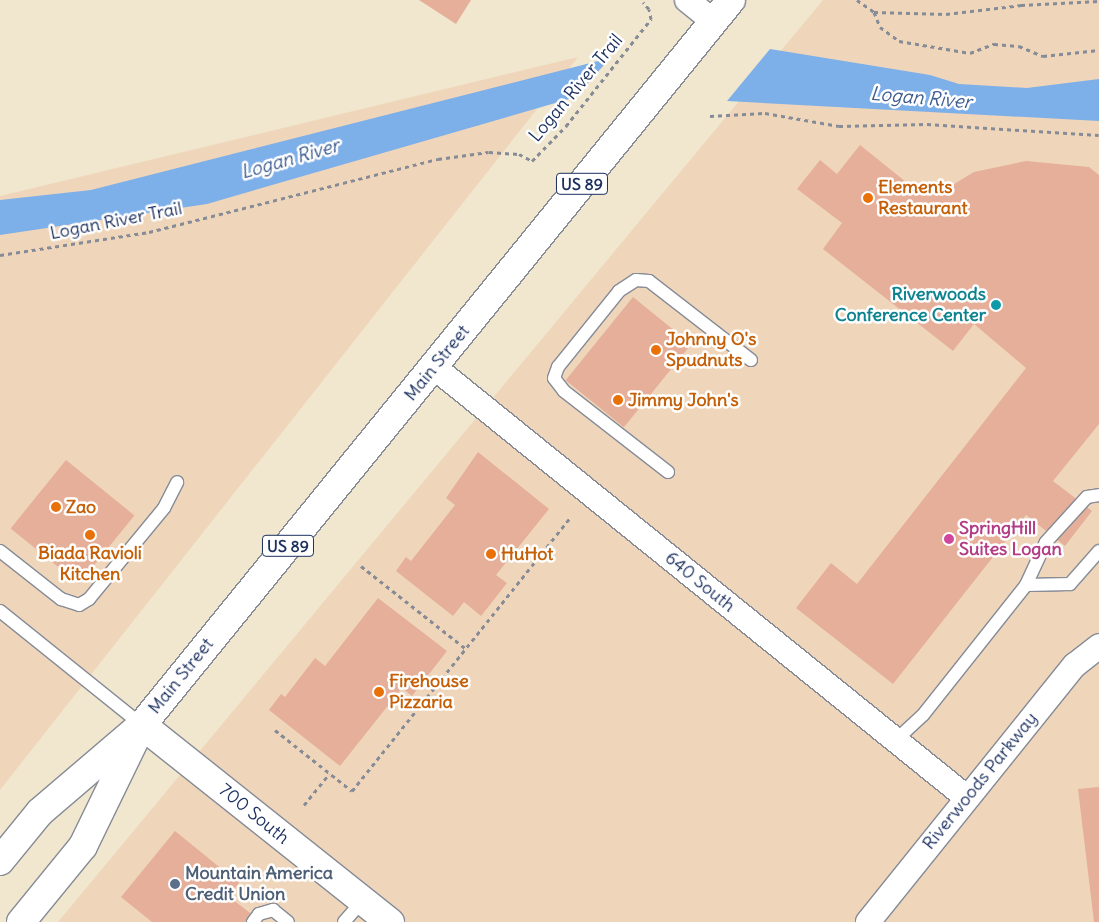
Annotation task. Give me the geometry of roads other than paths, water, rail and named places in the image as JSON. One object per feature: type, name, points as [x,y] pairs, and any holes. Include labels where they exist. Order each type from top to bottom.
[{"type":"main road","name":"Main Street","points":[[0,861],[40,812],[142,724],[731,0]]},
{"type":"main road","name":"Main Street","points":[[21,922],[83,846],[142,724]]},
{"type":"main road","name":"700 South","points":[[142,724],[390,922]]},
{"type":"street","points":[[687,0],[714,22]]},
{"type":"street","name":"640 South","points":[[434,367],[966,796]]},
{"type":"street","name":"Riverwoods Parkway","points":[[868,922],[966,796],[1075,665],[1099,646]]},
{"type":"lane","points":[[668,472],[564,391],[554,378],[558,367],[619,291],[636,280],[649,281],[751,360]]},
{"type":"lane","points":[[0,551],[61,599],[80,605],[89,599],[164,508],[177,482]]},
{"type":"lane","points":[[896,740],[923,715],[1026,585],[1046,542],[1087,497],[1099,494]]},
{"type":"lane","points":[[1026,585],[1070,584],[1099,551]]},
{"type":"lane","points":[[0,611],[142,724]]},
{"type":"lane","points":[[344,922],[363,900]]},
{"type":"lane","points":[[253,922],[259,914],[273,910],[288,922]]},
{"type":"water","name":"Logan River","points":[[770,49],[930,75],[959,84],[1027,88],[1099,79],[1099,121],[727,101]]},
{"type":"water","name":"Logan River","points":[[610,58],[576,97],[207,204],[0,235],[0,200],[91,190]]},
{"type":"place","name":"Elements Restaurant","points":[[868,198]]},
{"type":"place","name":"Riverwoods Conference Center","points":[[996,305]]},
{"type":"place","name":"Johnny O's Spudnuts","points":[[656,350]]},
{"type":"place","name":"Jimmy John's","points":[[618,400]]},
{"type":"place","name":"Zao","points":[[56,507]]},
{"type":"place","name":"Biada Ravioli Kitchen","points":[[90,535]]},
{"type":"place","name":"SpringHill Suites Logan","points":[[949,539]]},
{"type":"place","name":"HuHot","points":[[491,554]]},
{"type":"place","name":"Firehouse Pizzaria","points":[[379,692]]},
{"type":"place","name":"Mountain America Credit Union","points":[[175,884]]}]
